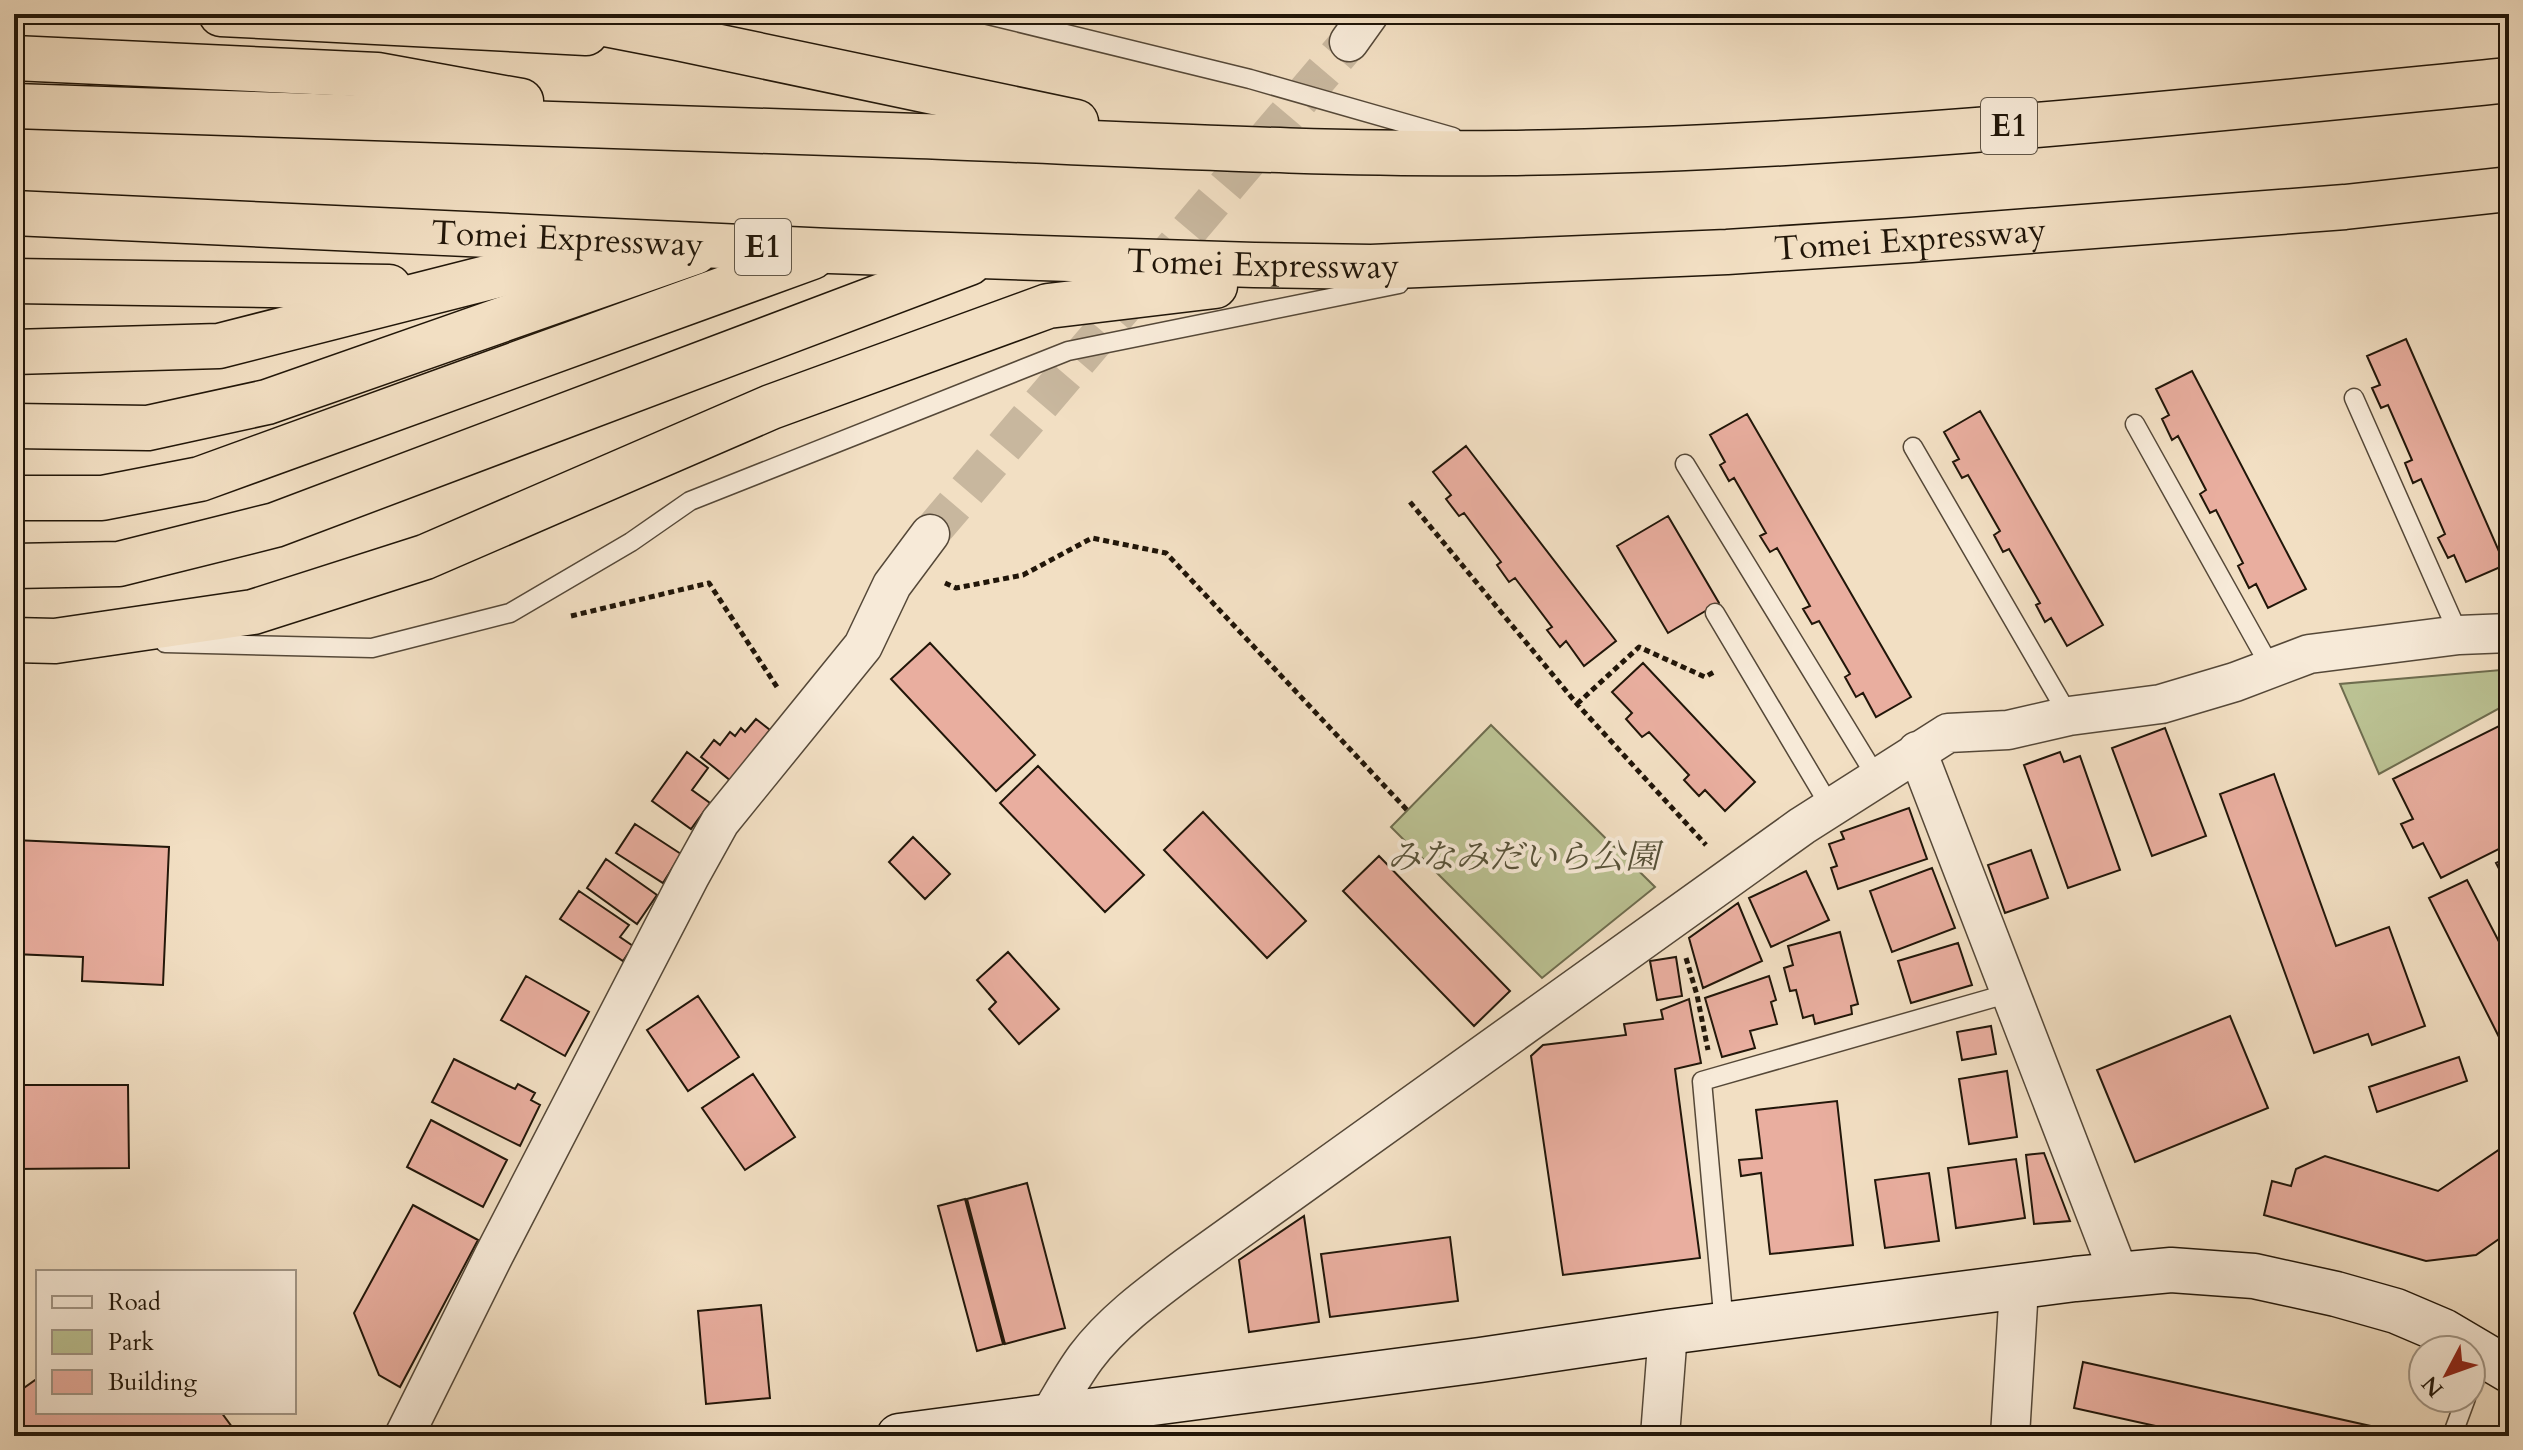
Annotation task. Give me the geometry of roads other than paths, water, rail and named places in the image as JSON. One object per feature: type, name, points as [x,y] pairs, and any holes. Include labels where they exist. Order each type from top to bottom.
[{"type":"highway","points":[[221,14],[677,38]]},
{"type":"highway","points":[[553,14],[1201,149]]},
{"type":"highway","points":[[14,58],[377,75],[672,129]]},
{"type":"highway","name":"E1","points":[[1508,153],[1789,143],[2041,124],[2509,80]]},
{"type":"highway","points":[[14,106],[925,136],[1201,149],[1508,153]]},
{"type":"highway","name":"Tomei Expressway","points":[[14,213],[830,251],[1371,267],[1727,252],[1911,240],[2345,207],[2509,189]]},
{"type":"highway","points":[[14,352],[219,346],[634,241]]},
{"type":"highway","points":[[14,426],[148,428],[267,402],[716,244]]},
{"type":"highway","points":[[14,498],[102,498],[200,479],[830,251]]},
{"type":"highway","points":[[14,566],[119,564],[275,525],[986,256]]},
{"type":"highway","points":[[34,640],[253,612],[425,557],[771,407],[1048,306],[1371,267]]},
{"type":"highway","points":[[14,281],[448,287]]},
{"type":"street","points":[[404,1436],[494,1255],[720,822],[863,646],[892,585],[930,534]]},
{"type":"street","points":[[1047,1426],[1086,1356],[1144,1299],[1733,876],[1948,733],[2008,730],[2069,716],[2161,704],[2235,682],[2309,654],[2459,635],[2509,633]]},
{"type":"street","points":[[1917,751],[2119,1274]]},
{"type":"street","points":[[899,1436],[1047,1426],[1668,1332],[2171,1270],[2254,1276],[2322,1291],[2396,1311],[2446,1334]]},
{"type":"street","points":[[2010,1436],[2019,1287]]},
{"type":"street","points":[[1660,1436],[1668,1332]]},
{"type":"lane","points":[[984,14],[1250,79],[1508,153]]},
{"type":"lane","points":[[34,640],[372,648],[495,617],[510,613],[631,542],[690,501],[1068,351],[1512,262]]},
{"type":"lane","points":[[2354,398],[2459,635]]},
{"type":"lane","points":[[2135,424],[2271,668]]},
{"type":"lane","points":[[1913,447],[2069,716]]},
{"type":"lane","points":[[1685,464],[1877,778]]},
{"type":"lane","points":[[1715,613],[1831,808]]},
{"type":"lane","points":[[1724,1325],[1702,1081],[2010,993]]},
{"type":"lane","points":[[2452,1436],[2460,1414]]},
{"type":"tunnel","points":[[930,534],[1349,42]]},
{"type":"park label","name":"みなみだいら公園","points":[[1523,857]]}]
